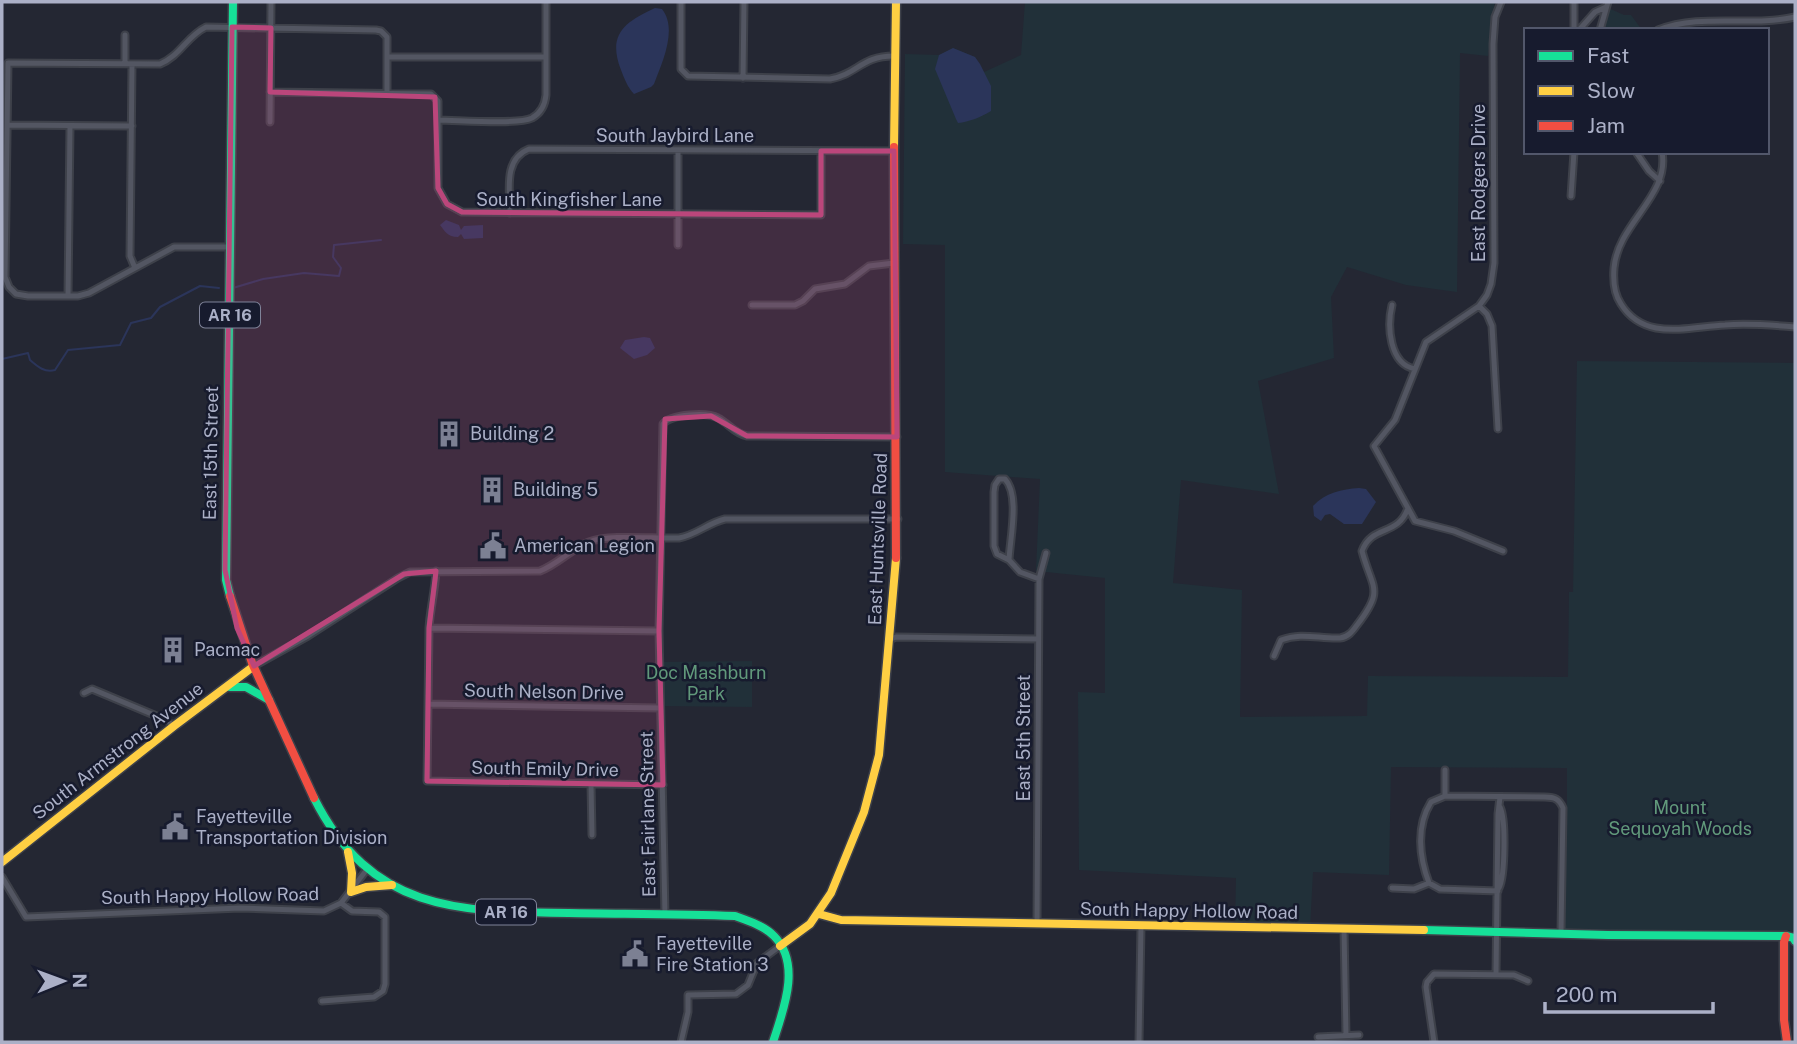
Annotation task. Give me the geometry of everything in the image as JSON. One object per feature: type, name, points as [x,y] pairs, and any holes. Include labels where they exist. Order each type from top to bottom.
[{"type":"main road","name":"East 15th Street","points":[[233,2],[225,570],[233,612],[254,666],[318,805],[348,850],[368,868]]},
{"type":"main road","name":"East Huntsville Road","points":[[780,946],[798,934],[819,914],[831,893],[872,788],[879,755],[891,639],[898,519],[894,263],[896,2]]},
{"type":"main road","name":"South Armstrong Avenue","points":[[2,862],[254,666]]},
{"type":"main road","points":[[223,690],[246,687],[270,701]]},
{"type":"main road","points":[[348,850],[352,873],[351,892],[366,887],[392,885]]},
{"type":"main road","name":"AR 16","points":[[368,868],[392,885],[434,904],[466,911],[723,915],[748,919],[767,930],[780,946]]},
{"type":"main road","name":"South Happy Hollow Road","points":[[819,914],[841,919],[1037,924],[1786,936]]},
{"type":"main road","points":[[1787,1042],[1784,942],[1786,936],[1794,938],[1795,941]]},
{"type":"main road","points":[[773,1042],[790,985],[787,960],[780,946]]},
{"type":"main road","points":[[1785,1025],[1795,1024]]},
{"type":"street","points":[[270,122],[271,2]]},
{"type":"street","points":[[438,120],[522,120],[533,117],[541,110],[546,99],[547,2]]},
{"type":"street","points":[[681,2],[680,62],[684,73],[694,78],[830,79],[842,77],[868,59],[894,56]]},
{"type":"street","points":[[743,78],[744,2]]},
{"type":"street","name":"East Rodgers Drive","points":[[1479,306],[1491,284],[1494,263],[1493,44],[1495,16],[1501,2]]},
{"type":"street","points":[[1574,2],[1577,28]]},
{"type":"street","points":[[1579,28],[1607,4]]},
{"type":"street","points":[[1601,28],[1607,4]]},
{"type":"street","points":[[1664,28],[1682,23],[1771,22],[1795,17]]},
{"type":"street","points":[[230,247],[174,247],[89,293],[68,296],[16,294],[5,277],[8,63],[160,64],[172,60],[197,32],[206,27],[381,31],[387,37],[387,93]]},
{"type":"street","points":[[125,35],[125,64]]},
{"type":"street","points":[[388,57],[546,57]]},
{"type":"street","points":[[132,64],[130,256],[135,268]]},
{"type":"street","name":"South Kingfisher Lane","points":[[270,92],[431,94],[438,101],[437,181],[443,200],[462,212],[821,215],[821,151]]},
{"type":"street","points":[[8,125],[132,126]]},
{"type":"street","points":[[68,296],[69,126]]},
{"type":"street","points":[[678,150],[678,245]]},
{"type":"street","name":"South Jaybird Lane","points":[[510,213],[511,168],[514,159],[525,151],[894,151]]},
{"type":"street","points":[[1571,196],[1574,154]]},
{"type":"street","points":[[1637,154],[1660,181]]},
{"type":"street","points":[[1662,154],[1660,181],[1622,238],[1618,250],[1613,278],[1618,299],[1625,310],[1641,323],[1670,329],[1742,324],[1795,327]]},
{"type":"street","points":[[752,305],[795,304],[803,301],[815,289],[845,284],[869,266],[894,263]]},
{"type":"street","points":[[1392,305],[1389,319],[1394,352],[1406,367],[1415,369]]},
{"type":"street","points":[[1498,429],[1492,326],[1487,314],[1479,306],[1426,342],[1395,420],[1374,446],[1415,521],[1454,531],[1503,551]]},
{"type":"street","name":"East Fairlane Street","points":[[664,915],[659,631],[662,429],[667,419],[675,416],[711,416],[747,436],[897,437]]},
{"type":"street","points":[[1009,559],[1013,497],[1011,485],[1005,479],[999,479],[995,485],[994,546],[998,554],[1009,559],[1020,572],[1039,579]]},
{"type":"street","points":[[1274,656],[1281,640],[1293,636],[1342,638],[1352,633],[1374,598],[1374,583],[1362,551],[1364,544],[1377,533],[1398,525],[1405,518],[1408,508]]},
{"type":"street","points":[[254,666],[308,636],[404,574],[416,571],[531,572],[549,568],[583,545],[597,540],[689,536],[725,519],[898,519]]},
{"type":"street","name":"East 5th Street","points":[[1037,924],[1039,579],[1046,553]]},
{"type":"street","points":[[428,704],[430,611],[436,571]]},
{"type":"street","points":[[429,628],[659,631]]},
{"type":"street","points":[[891,639],[1038,639]]},
{"type":"street","points":[[84,693],[92,689],[166,720],[174,726]]},
{"type":"street","name":"South Nelson Drive","points":[[428,704],[660,708]]},
{"type":"street","name":"South Emily Drive","points":[[428,704],[427,781],[663,785]]},
{"type":"street","points":[[1445,771],[1445,796]]},
{"type":"street","points":[[592,784],[592,835]]},
{"type":"street","points":[[1429,883],[1421,855],[1424,818],[1431,802],[1445,796],[1555,797],[1563,808],[1561,932]]},
{"type":"street","points":[[1496,974],[1500,797]]},
{"type":"street","name":"South Happy Hollow Road","points":[[2,877],[26,917],[240,908],[315,912],[332,909],[341,903],[368,868]]},
{"type":"street","points":[[1392,888],[1414,889],[1429,883],[1446,890],[1497,891]]},
{"type":"street","points":[[322,1001],[379,996],[385,984],[385,917],[379,912],[352,911],[341,903]]},
{"type":"street","points":[[1139,1042],[1141,926]]},
{"type":"street","points":[[1344,929],[1346,1035]]},
{"type":"street","points":[[681,1042],[688,1013],[688,995],[736,994],[747,985],[757,963],[780,946]]},
{"type":"street","points":[[1434,1042],[1426,987],[1430,977],[1440,973],[1496,974],[1514,975],[1528,981]]},
{"type":"street","points":[[1318,1037],[1359,1035]]},
{"type":"highlighted area","points":[[232,27],[271,28],[270,92],[435,97],[438,188],[447,204],[462,212],[821,215],[821,151],[894,151],[897,437],[747,436],[711,416],[665,419],[659,631],[663,785],[427,781],[429,628],[436,571],[404,574],[254,666],[237,628],[225,570]]},
{"type":"green space","name":"Mount Sequoyah Woods","points":[[1025,2],[1495,2],[1488,56],[1460,53],[1457,292],[1406,285],[1347,267],[1331,297],[1334,358],[1258,381],[1279,494],[1181,480],[1173,583],[1242,590],[1240,717],[1367,716],[1368,676],[1568,677],[1569,592],[1573,592],[1577,361],[1795,363],[1795,938],[1561,932],[1563,808],[1567,806],[1567,768],[1391,767],[1389,875],[1313,872],[1310,929],[1235,928],[1236,878],[1079,870],[1078,692],[1105,693],[1105,578],[1036,571],[1040,479],[945,472],[945,245],[903,244],[905,54],[939,55],[953,48],[975,57],[984,72],[1021,55]]},
{"type":"green space","points":[[1606,7],[1624,15],[1631,15],[1641,28],[1601,28]]},
{"type":"green space","name":"Doc Mashburn Park","points":[[752,661],[752,707],[660,706],[659,662]]},
{"type":"water","points":[[655,8],[662,9],[667,17],[667,46],[654,84],[634,94],[625,80],[617,58],[618,38],[627,24]]},
{"type":"water","points":[[953,48],[975,57],[991,86],[991,111],[958,123],[935,69],[939,55]]},
{"type":"water","points":[[446,220],[459,225],[461,230],[464,226],[483,225],[483,238],[464,239],[461,234],[458,237],[449,235],[440,225]]},
{"type":"water","points":[[650,338],[655,348],[647,355],[634,359],[620,348],[625,340]]},
{"type":"water","points":[[1366,489],[1376,502],[1362,524],[1344,524],[1330,514],[1325,515],[1321,521],[1314,516],[1313,506],[1323,498],[1340,491]]},
{"type":"waterway","points":[[233,288],[263,279],[304,273],[339,276],[341,268],[333,257],[334,245],[381,240]]},
{"type":"waterway","points":[[2,359],[28,353],[30,360],[39,367],[48,371],[55,370],[68,350],[120,345],[131,323],[151,318],[160,307],[200,286],[219,288]]},
{"type":"traffic: fast","points":[[230,596],[226,580],[233,2]]},
{"type":"traffic: fast","points":[[230,687],[246,687],[269,700]]},
{"type":"traffic: fast","points":[[314,798],[337,835],[362,864],[390,884],[420,897],[454,906],[489,910],[735,916],[761,927],[770,932],[782,947],[789,974],[785,1002],[773,1042]]},
{"type":"traffic: fast","points":[[1424,930],[1786,936],[1794,938],[1795,941]]},
{"type":"traffic: slow","points":[[894,147],[896,2]]},
{"type":"traffic: slow","points":[[780,946],[810,924],[831,893],[864,812],[879,755],[896,558]]},
{"type":"traffic: slow","points":[[2,862],[254,666]]},
{"type":"traffic: slow","points":[[348,852],[352,873],[351,892],[366,887],[392,885]]},
{"type":"traffic: slow","points":[[819,914],[841,920],[1424,930]]},
{"type":"traffic: jam","points":[[894,147],[896,558]]},
{"type":"traffic: jam","points":[[230,596],[252,663],[314,798]]},
{"type":"traffic: jam","points":[[1786,936],[1784,1020],[1787,1042]]},
{"type":"place","name":"Building 2","points":[[449,434]]},
{"type":"place","name":"Building 5","points":[[492,490]]},
{"type":"place","name":"American Legion","points":[[493,546]]},
{"type":"place","name":"Pacmac","points":[[173,650]]},
{"type":"place","name":"Fayetteville Transportation Division","points":[[175,827]]},
{"type":"place","name":"Fayetteville Fire Station 3","points":[[635,954]]}]
